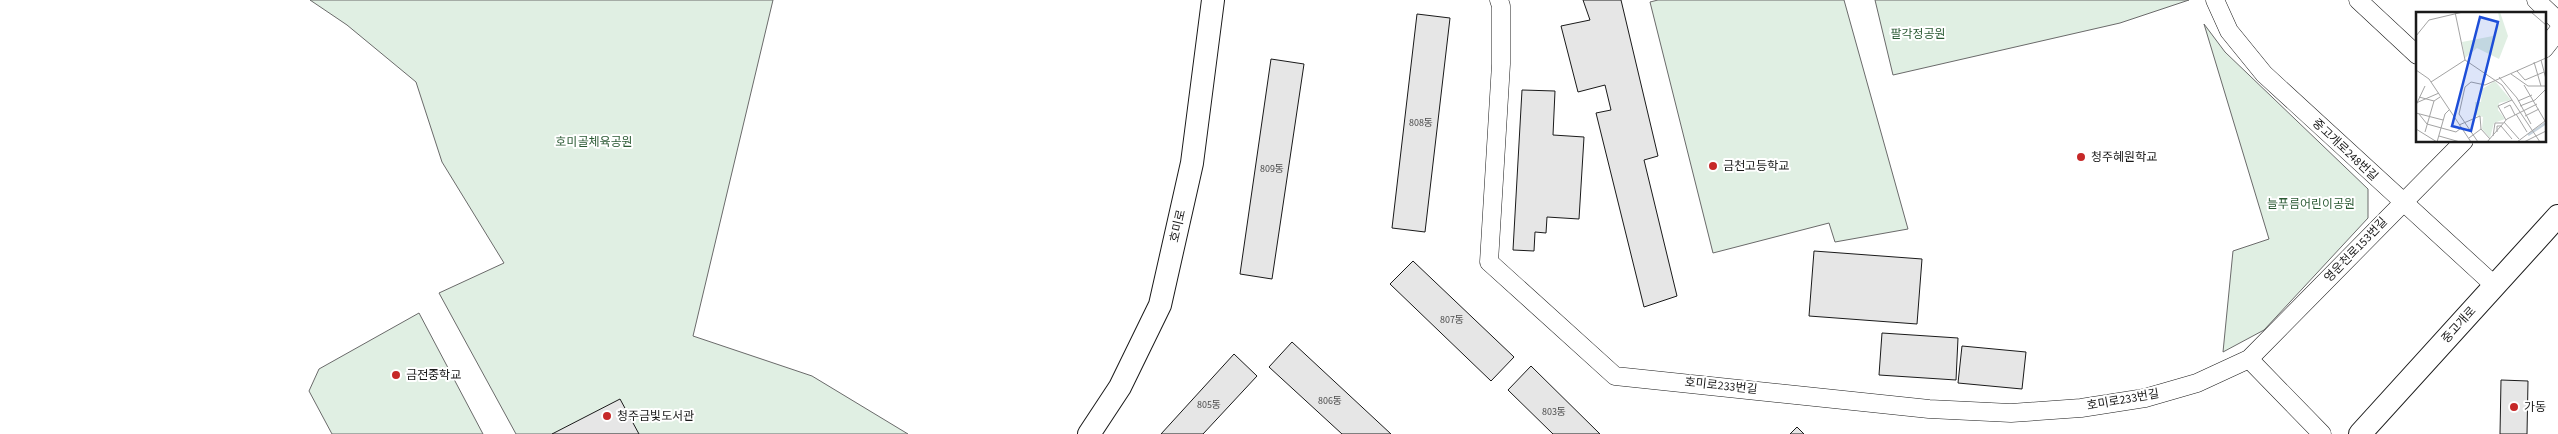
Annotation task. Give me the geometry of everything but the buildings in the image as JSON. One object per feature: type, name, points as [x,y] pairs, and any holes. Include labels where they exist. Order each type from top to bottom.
[{"type":"street","name":"호미로","points":[[1089,434],[1120,387],[1160,305],[1192,163],[1213,0]]},
{"type":"street","name":"호미로233번길","points":[[1499,0],[1501,6],[1501,64],[1489,262],[1615,376],[1929,409],[2011,413],[2081,408],[2145,398],[2197,383],[2250,360]]},
{"type":"street","name":"중고개로248번길","points":[[2215,0],[2229,31],[2264,74],[2494,285]]},
{"type":"street","points":[[2358,0],[2416,54]]},
{"type":"street","points":[[2536,0],[2558,21]]},
{"type":"street","points":[[2546,46],[2558,31]]},
{"type":"street","name":"영운천로153번길","points":[[2250,360],[2402,202],[2463,142]]},
{"type":"street","name":"중고개로","points":[[2360,434],[2494,285],[2555,226]]},
{"type":"street","points":[[2250,360],[2322,434]]},
{"type":"green space","name":"호미골체육공원","points":[[310,0],[773,0],[693,336],[812,376],[908,434],[516,434],[439,293],[504,263],[442,162],[416,82],[347,25]]},
{"type":"green space","points":[[1658,0],[1844,0],[1908,229],[1835,242],[1829,223],[1713,253],[1650,2]]},
{"type":"green space","name":"팔각정공원","points":[[1875,0],[2189,0],[2120,23],[1893,75]]},
{"type":"green space","name":"늘푸름어린이공원","points":[[2204,24],[2225,52],[2368,189],[2368,218],[2264,330],[2223,352],[2233,251],[2269,239]]},
{"type":"green space","name":"금전중학교","points":[[419,313],[483,434],[332,434],[309,391],[319,369]]},
{"type":"place","name":"청주혜원학교","points":[[2081,157]]},
{"type":"place","name":"금천고등학교","points":[[1713,166]]},
{"type":"place","name":"금전중학교","points":[[396,375]]},
{"type":"place","name":"가동","points":[[2514,407]]},
{"type":"place","name":"청주금빛도서관","points":[[607,416]]}]
